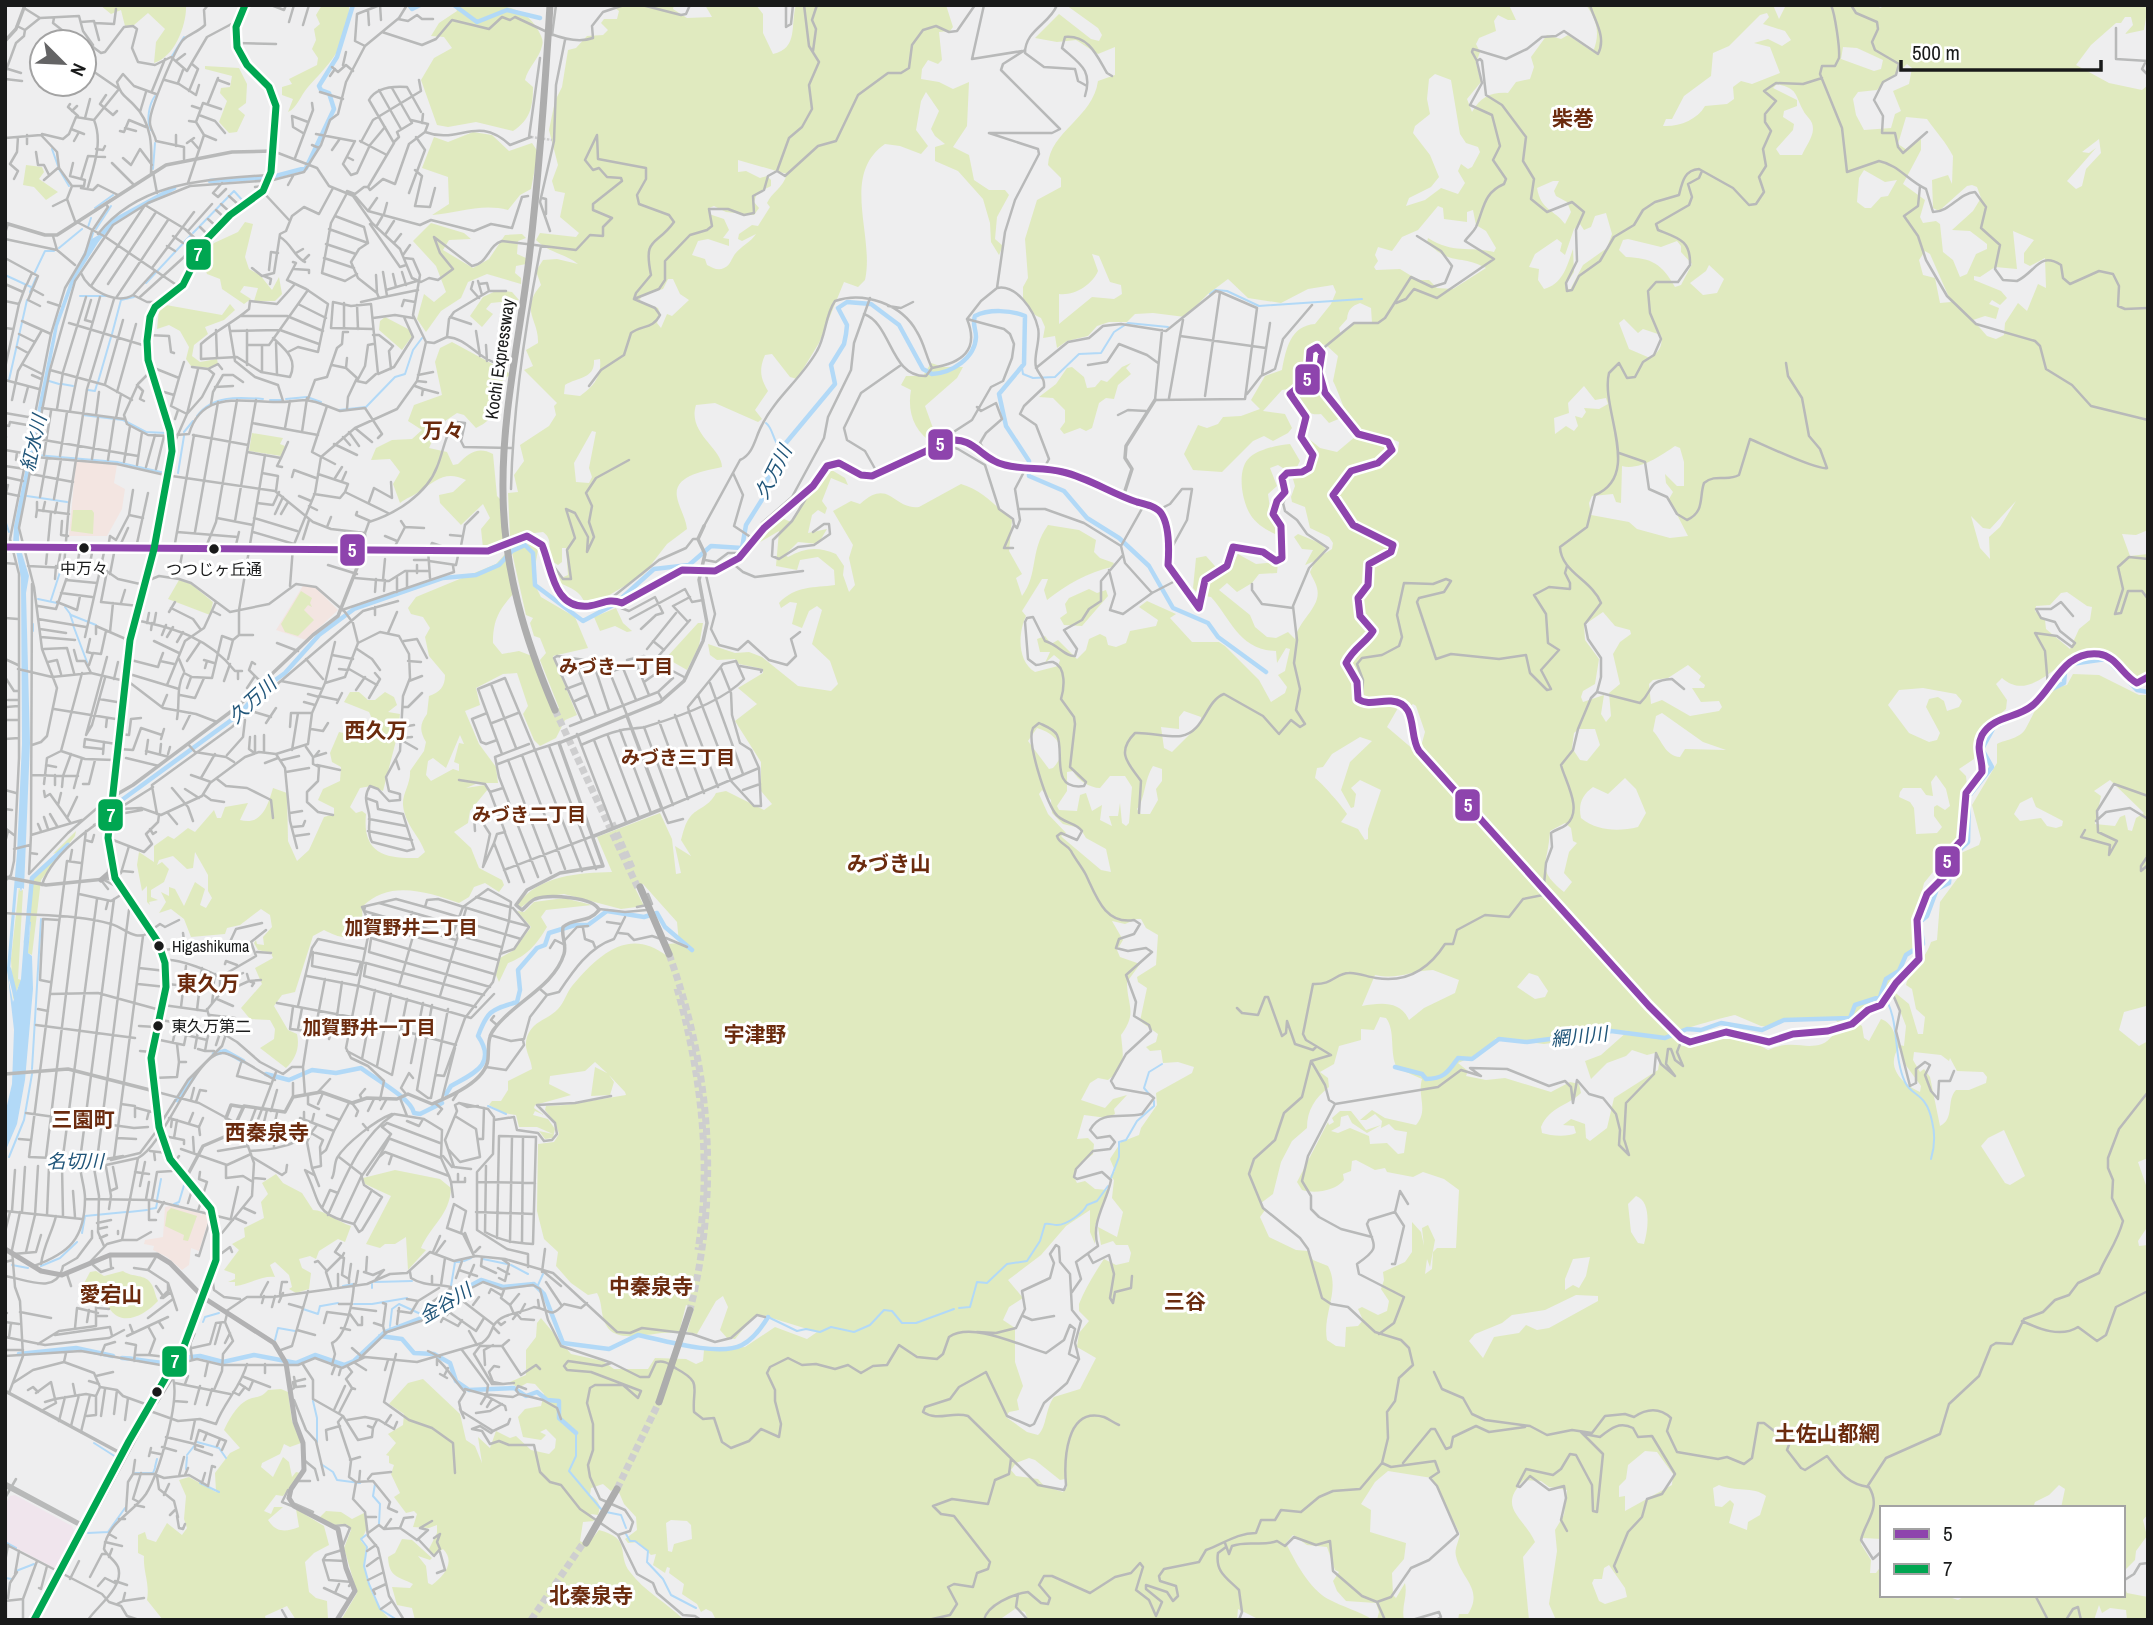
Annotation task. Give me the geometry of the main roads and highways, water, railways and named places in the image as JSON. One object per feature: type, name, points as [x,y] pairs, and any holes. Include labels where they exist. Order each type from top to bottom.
[{"type":"highway","name":"Kochi Expressway","points":[[553,5],[537,208],[508,430],[504,498],[513,577],[531,640],[556,709]]},
{"type":"highway","points":[[639,888],[668,954]]},
{"type":"highway","points":[[658,1402],[671,1370],[689,1310]]},
{"type":"highway","points":[[585,1543],[615,1491]]},
{"type":"main road","points":[[178,1363],[212,1275],[216,1234],[213,1215],[202,1195],[167,1153],[160,1131],[152,1052],[166,985],[166,971],[161,950],[115,877],[108,838],[113,813],[130,640],[154,549],[168,474],[170,436],[146,346],[150,317],[159,302],[180,288],[209,236],[268,181],[277,112],[274,96],[242,59],[236,43],[239,20],[245,5]]},
{"type":"main road","points":[[5,547],[294,547],[365,550],[388,554],[429,550],[492,550],[527,536],[539,542],[553,582],[566,599],[585,606],[616,601],[682,570],[715,571],[732,562],[746,553],[764,528],[813,486],[824,469],[835,463],[864,477],[878,474],[953,440],[970,443],[1002,465],[1071,474],[1123,498],[1158,510],[1164,518],[1170,551],[1168,565],[1199,608],[1205,580],[1227,566],[1233,547],[1254,550],[1280,560],[1280,526],[1273,514],[1277,501],[1285,492],[1282,478],[1287,472],[1302,472],[1311,465],[1312,451],[1300,435],[1306,419],[1290,394],[1308,379],[1311,349],[1317,347],[1321,350],[1319,372],[1325,393],[1358,434],[1385,441],[1391,447],[1385,458],[1351,471],[1333,495],[1353,525],[1394,545],[1391,552],[1374,559],[1367,567],[1368,585],[1359,595],[1358,605],[1361,618],[1373,631],[1360,642],[1346,663],[1357,682],[1358,699],[1370,702],[1393,701],[1405,707],[1412,719],[1414,741],[1419,751]]},
{"type":"main road","points":[[1673,1030],[1682,1038],[1693,1042],[1729,1032],[1773,1041],[1793,1034],[1828,1031],[1852,1024],[1885,1001],[1915,965],[1920,950],[1917,920],[1926,898],[1942,881],[1947,857],[1962,840],[1966,793],[1982,769],[1978,750],[1982,735],[2000,718],[2030,708],[2067,664],[2092,654],[2110,658],[2134,682],[2148,677]]},
{"type":"main road","points":[[101,880],[108,873],[111,861]]},
{"type":"main road","points":[[5,1249],[11,1262],[37,1265],[64,1274],[110,1255],[157,1255],[170,1262],[204,1298],[281,1350],[286,1363],[296,1425],[303,1443],[304,1470],[291,1489],[293,1504],[340,1532],[345,1562],[355,1591],[337,1620]]},
{"type":"main road","points":[[36,1620],[150,1408],[191,1346],[204,1298]]},
{"type":"water","points":[[97,236],[101,238],[75,279],[58,326],[19,525],[19,545],[13,545],[14,526],[55,324],[71,279],[90,240]]},
{"type":"water","points":[[16,550],[21,550],[29,576],[26,593],[30,743],[24,889],[22,888],[21,892],[20,888],[17,888],[9,982],[13,1002],[21,979],[24,940],[29,936],[30,924],[27,921],[31,922],[28,953],[32,956],[33,989],[25,1080],[17,1124],[5,1152],[5,1114],[12,1084],[14,1030],[7,968],[17,853],[22,744],[21,578]]},
{"type":"waterway","name":"紅水川","points":[[210,181],[272,177],[306,168],[334,109],[329,93],[321,90],[319,86],[337,57],[353,5]]},
{"type":"waterway","points":[[409,5],[412,9],[420,5]]},
{"type":"waterway","points":[[454,5],[477,22],[507,10],[540,18]]},
{"type":"waterway","points":[[172,56],[184,37]]},
{"type":"waterway","points":[[151,130],[149,113],[155,96]]},
{"type":"waterway","points":[[153,169],[155,143]]},
{"type":"waterway","points":[[52,149],[58,166]]},
{"type":"waterway","points":[[59,169],[69,186]]},
{"type":"waterway","name":"紅水川","points":[[96,241],[115,220],[174,188]]},
{"type":"waterway","points":[[193,233],[234,191],[243,201]]},
{"type":"waterway","points":[[95,208],[113,195]]},
{"type":"waterway","points":[[243,201],[253,195]]},
{"type":"waterway","points":[[96,229],[111,206]]},
{"type":"waterway","points":[[88,227],[91,218]]},
{"type":"waterway","points":[[59,248],[82,229]]},
{"type":"waterway","points":[[91,240],[93,233]]},
{"type":"waterway","points":[[146,283],[190,236]]},
{"type":"waterway","points":[[35,272],[45,251],[54,251]]},
{"type":"waterway","points":[[5,275],[31,287]]},
{"type":"waterway","points":[[30,292],[36,278]]},
{"type":"waterway","points":[[1210,294],[1215,290],[1227,291],[1259,306],[1362,299]]},
{"type":"waterway","points":[[80,296],[107,296]]},
{"type":"waterway","points":[[112,334],[121,300],[134,297]]},
{"type":"waterway","points":[[9,380],[27,300]]},
{"type":"waterway","name":"久万川","points":[[115,805],[241,713],[256,694],[285,673],[319,635],[354,609],[443,578],[476,575],[499,565],[512,551],[525,545],[533,553],[535,585],[583,621],[615,604],[654,569],[689,565],[711,546],[742,548],[746,525],[763,498],[766,482],[785,444],[835,384],[831,365],[844,344],[847,325],[838,308],[847,302],[871,304],[899,325],[923,369],[932,374],[947,371],[961,363],[972,352],[976,337],[975,316],[1000,311],[1025,316],[1024,364],[999,394],[1006,426],[1029,461],[1029,476],[1064,491],[1087,518],[1119,538],[1149,566],[1173,608],[1208,623],[1218,637],[1266,672]]},
{"type":"waterway","points":[[1022,368],[1023,374],[1033,378],[1055,377],[1079,354],[1101,353],[1114,332],[1128,323],[1168,327]]},
{"type":"waterway","points":[[98,382],[111,337]]},
{"type":"waterway","points":[[339,410],[366,407],[395,377],[405,374],[413,350],[422,338]]},
{"type":"waterway","points":[[49,381],[59,384]]},
{"type":"waterway","points":[[62,384],[73,386]]},
{"type":"waterway","points":[[88,390],[95,391],[97,384]]},
{"type":"waterway","points":[[286,399],[307,397],[321,402]]},
{"type":"waterway","points":[[197,416],[203,409],[218,401],[236,398],[263,399]]},
{"type":"waterway","points":[[270,400],[281,400]]},
{"type":"waterway","points":[[83,415],[123,420],[146,432],[166,433]]},
{"type":"waterway","points":[[184,432],[193,421]]},
{"type":"waterway","points":[[766,423],[783,449]]},
{"type":"waterway","points":[[178,473],[184,436]]},
{"type":"waterway","points":[[36,455],[117,462],[165,473]]},
{"type":"waterway","points":[[27,496],[67,502]]},
{"type":"waterway","points":[[5,520],[9,532]]},
{"type":"waterway","points":[[51,600],[61,569]]},
{"type":"waterway","points":[[38,599],[57,603]]},
{"type":"waterway","points":[[65,607],[71,615],[96,625]]},
{"type":"waterway","points":[[70,614],[73,623]]},
{"type":"waterway","points":[[33,624],[33,631]]},
{"type":"waterway","points":[[73,625],[87,662]]},
{"type":"waterway","name":"網川川","points":[[1395,1067],[1422,1074],[1426,1079],[1437,1078],[1448,1071],[1458,1058],[1472,1059],[1499,1039],[1527,1042],[1611,1031],[1665,1038],[1687,1029],[1701,1030],[1721,1023],[1762,1030],[1784,1020],[1850,1018],[1855,1005],[1880,997],[1886,979],[1899,971],[1906,955],[1923,944],[1920,922],[1927,916],[1937,889],[1949,883],[1951,858],[1968,842],[1969,796],[1992,767],[1982,749],[1994,727],[2028,712],[2050,690],[2064,683],[2065,672],[2071,664],[2106,659],[2137,690],[2148,692]]},
{"type":"waterway","name":"久万川","points":[[26,942],[32,878],[68,845]]},
{"type":"waterway","name":"名切川","points":[[446,1094],[451,1086],[474,1073],[484,1061],[485,1054],[478,1036],[485,1020],[496,1009],[517,1002],[520,990],[518,970],[537,948],[545,945],[549,933],[575,925],[588,925],[607,911],[644,917],[657,913],[665,927],[692,950]]},
{"type":"waterway","points":[[32,1069],[41,919]]},
{"type":"waterway","name":"紅水川","points":[[9,969],[17,1002]]},
{"type":"waterway","points":[[1882,993],[1892,1014],[1905,1082],[1923,1100],[1929,1112],[1934,1135],[1931,1159]]},
{"type":"waterway","name":"名切川","points":[[214,1054],[225,1051],[243,1061]]},
{"type":"waterway","name":"金谷川","points":[[1149,1094],[1144,1088],[1149,1072],[1162,1064]]},
{"type":"waterway","name":"名切川","points":[[266,1074],[289,1080],[312,1070],[336,1073],[361,1068],[400,1095],[414,1113],[420,1114],[442,1103]]},
{"type":"waterway","points":[[9,1157],[24,1120],[32,1074]]},
{"type":"waterway","name":"名切川","points":[[177,1100],[194,1076]]},
{"type":"waterway","name":"金谷川","points":[[1111,1178],[1119,1157],[1119,1142],[1126,1140],[1137,1121],[1154,1106],[1154,1101]]},
{"type":"waterway","points":[[488,1106],[506,1114]]},
{"type":"waterway","points":[[157,1200],[161,1179]]},
{"type":"waterway","points":[[178,1205],[174,1204],[179,1202],[185,1182]]},
{"type":"waterway","name":"金谷川","points":[[959,1308],[970,1307],[977,1282],[987,1283],[1007,1264],[1027,1261],[1040,1241],[1045,1224],[1057,1225],[1070,1221],[1087,1205],[1097,1201],[1108,1186]]},
{"type":"waterway","points":[[150,1209],[156,1208],[157,1203]]},
{"type":"waterway","points":[[129,1212],[147,1210]]},
{"type":"waterway","points":[[82,1233],[85,1216],[126,1212]]},
{"type":"waterway","points":[[41,1266],[60,1258],[77,1242]]},
{"type":"waterway","points":[[464,1261],[471,1258]]},
{"type":"waterway","points":[[483,1259],[507,1264]]},
{"type":"waterway","points":[[451,1286],[455,1262],[460,1262]]},
{"type":"waterway","points":[[12,1265],[28,1268]]},
{"type":"waterway","points":[[511,1265],[528,1274]]},
{"type":"waterway","points":[[538,1285],[543,1274]]},
{"type":"waterway","name":"金谷川","points":[[443,1305],[451,1296],[481,1280],[503,1287],[534,1284],[544,1294],[563,1343],[609,1349],[638,1335],[690,1346],[732,1348],[750,1339],[768,1317]]},
{"type":"waterway","points":[[375,1282],[412,1281]]},
{"type":"waterway","points":[[343,1286],[353,1284]]},
{"type":"waterway","points":[[372,1304],[407,1298]]},
{"type":"waterway","points":[[321,1306],[338,1303]]},
{"type":"waterway","points":[[354,1304],[371,1304]]},
{"type":"waterway","points":[[390,1326],[392,1309],[399,1304],[425,1316]]},
{"type":"waterway","points":[[303,1309],[318,1314],[320,1306]]},
{"type":"waterway","name":"金谷川","points":[[768,1317],[797,1331],[806,1329],[820,1332],[831,1327],[854,1332],[870,1325],[884,1310],[892,1311],[902,1323],[916,1323],[954,1309]]},
{"type":"waterway","name":"金谷川","points":[[183,1358],[200,1356],[223,1362],[254,1355],[296,1363],[315,1355],[344,1365],[354,1361],[385,1332],[437,1312]]},
{"type":"waterway","points":[[203,1322],[205,1317],[219,1313]]},
{"type":"waterway","points":[[275,1340],[278,1328],[295,1331]]},
{"type":"waterway","points":[[380,1336],[402,1339],[414,1353],[434,1354],[450,1363],[456,1381],[469,1390],[514,1388],[526,1396],[537,1392],[547,1400],[559,1401],[559,1418],[576,1433]]},
{"type":"waterway","name":"金谷川","points":[[19,1354],[76,1348],[113,1356]]},
{"type":"waterway","name":"金谷川","points":[[122,1358],[175,1362]]},
{"type":"waterway","points":[[313,1401],[317,1418],[317,1442]]},
{"type":"waterway","points":[[576,1433],[576,1456],[569,1471],[601,1509]]},
{"type":"waterway","points":[[197,1442],[219,1448],[226,1458]]},
{"type":"waterway","points":[[94,1443],[116,1457],[98,1490]]},
{"type":"waterway","points":[[187,1455],[194,1446]]},
{"type":"waterway","points":[[186,1469],[187,1457]]},
{"type":"waterway","points":[[155,1467],[157,1459]]},
{"type":"waterway","points":[[321,1464],[333,1472],[337,1480],[360,1483]]},
{"type":"waterway","points":[[135,1473],[153,1473],[155,1468]]},
{"type":"waterway","points":[[200,1483],[219,1492]]},
{"type":"waterway","points":[[375,1484],[373,1496],[380,1504],[379,1524]]},
{"type":"waterway","points":[[84,1517],[96,1494]]},
{"type":"waterway","points":[[88,1533],[108,1532],[125,1508]]},
{"type":"waterway","points":[[606,1512],[621,1515],[626,1528]]},
{"type":"waterway","points":[[626,1534],[630,1541],[635,1541],[648,1551],[647,1562],[663,1579],[671,1595],[696,1608]]},
{"type":"waterway","points":[[366,1535],[361,1539],[367,1547],[364,1566],[369,1584],[380,1609],[397,1620]]},
{"type":"waterway","points":[[5,1542],[16,1548]]},
{"type":"waterway","points":[[16,1571],[34,1564]]},
{"type":"waterway","points":[[5,1578],[12,1579]]},
{"type":"tunnel","points":[[531,137],[552,140]]},
{"type":"tunnel","points":[[555,710],[638,888]]},
{"type":"tunnel","points":[[1419,751],[1673,1029]]},
{"type":"tunnel","points":[[612,823],[633,870]]},
{"type":"tunnel","points":[[669,954],[694,1042],[706,1130],[708,1175],[705,1220],[690,1310]]},
{"type":"tunnel","points":[[677,988],[692,1052],[702,1118],[704,1185],[698,1250]]},
{"type":"tunnel","points":[[617,1489],[659,1402]]},
{"type":"tunnel","points":[[531,1620],[584,1542]]},
{"type":"place","name":"中万々","points":[[84,548]]},
{"type":"place","name":"つつじヶ丘通","points":[[214,549]]},
{"type":"place","name":"Higashikuma","points":[[159,946]]},
{"type":"place","name":"東久万第二","points":[[158,1026]]},
{"type":"district","name":"柴巻","points":[[1573,119]]},
{"type":"district","name":"万々","points":[[443,431]]},
{"type":"district","name":"みづき一丁目","points":[[616,666]]},
{"type":"district","name":"西久万","points":[[376,731]]},
{"type":"district","name":"みづき三丁目","points":[[678,757]]},
{"type":"district","name":"みづき二丁目","points":[[529,814]]},
{"type":"district","name":"みづき山","points":[[889,864]]},
{"type":"district","name":"加賀野井二丁目","points":[[411,927]]},
{"type":"district","name":"東久万","points":[[208,984]]},
{"type":"district","name":"加賀野井一丁目","points":[[369,1027]]},
{"type":"district","name":"宇津野","points":[[755,1035]]},
{"type":"district","name":"三園町","points":[[83,1120]]},
{"type":"district","name":"西秦泉寺","points":[[267,1133]]},
{"type":"district","name":"中秦泉寺","points":[[651,1287]]},
{"type":"district","name":"愛宕山","points":[[111,1295]]},
{"type":"district","name":"三谷","points":[[1185,1302]]},
{"type":"district","name":"土佐山都網","points":[[1827,1434]]},
{"type":"district","name":"北秦泉寺","points":[[591,1596]]}]
